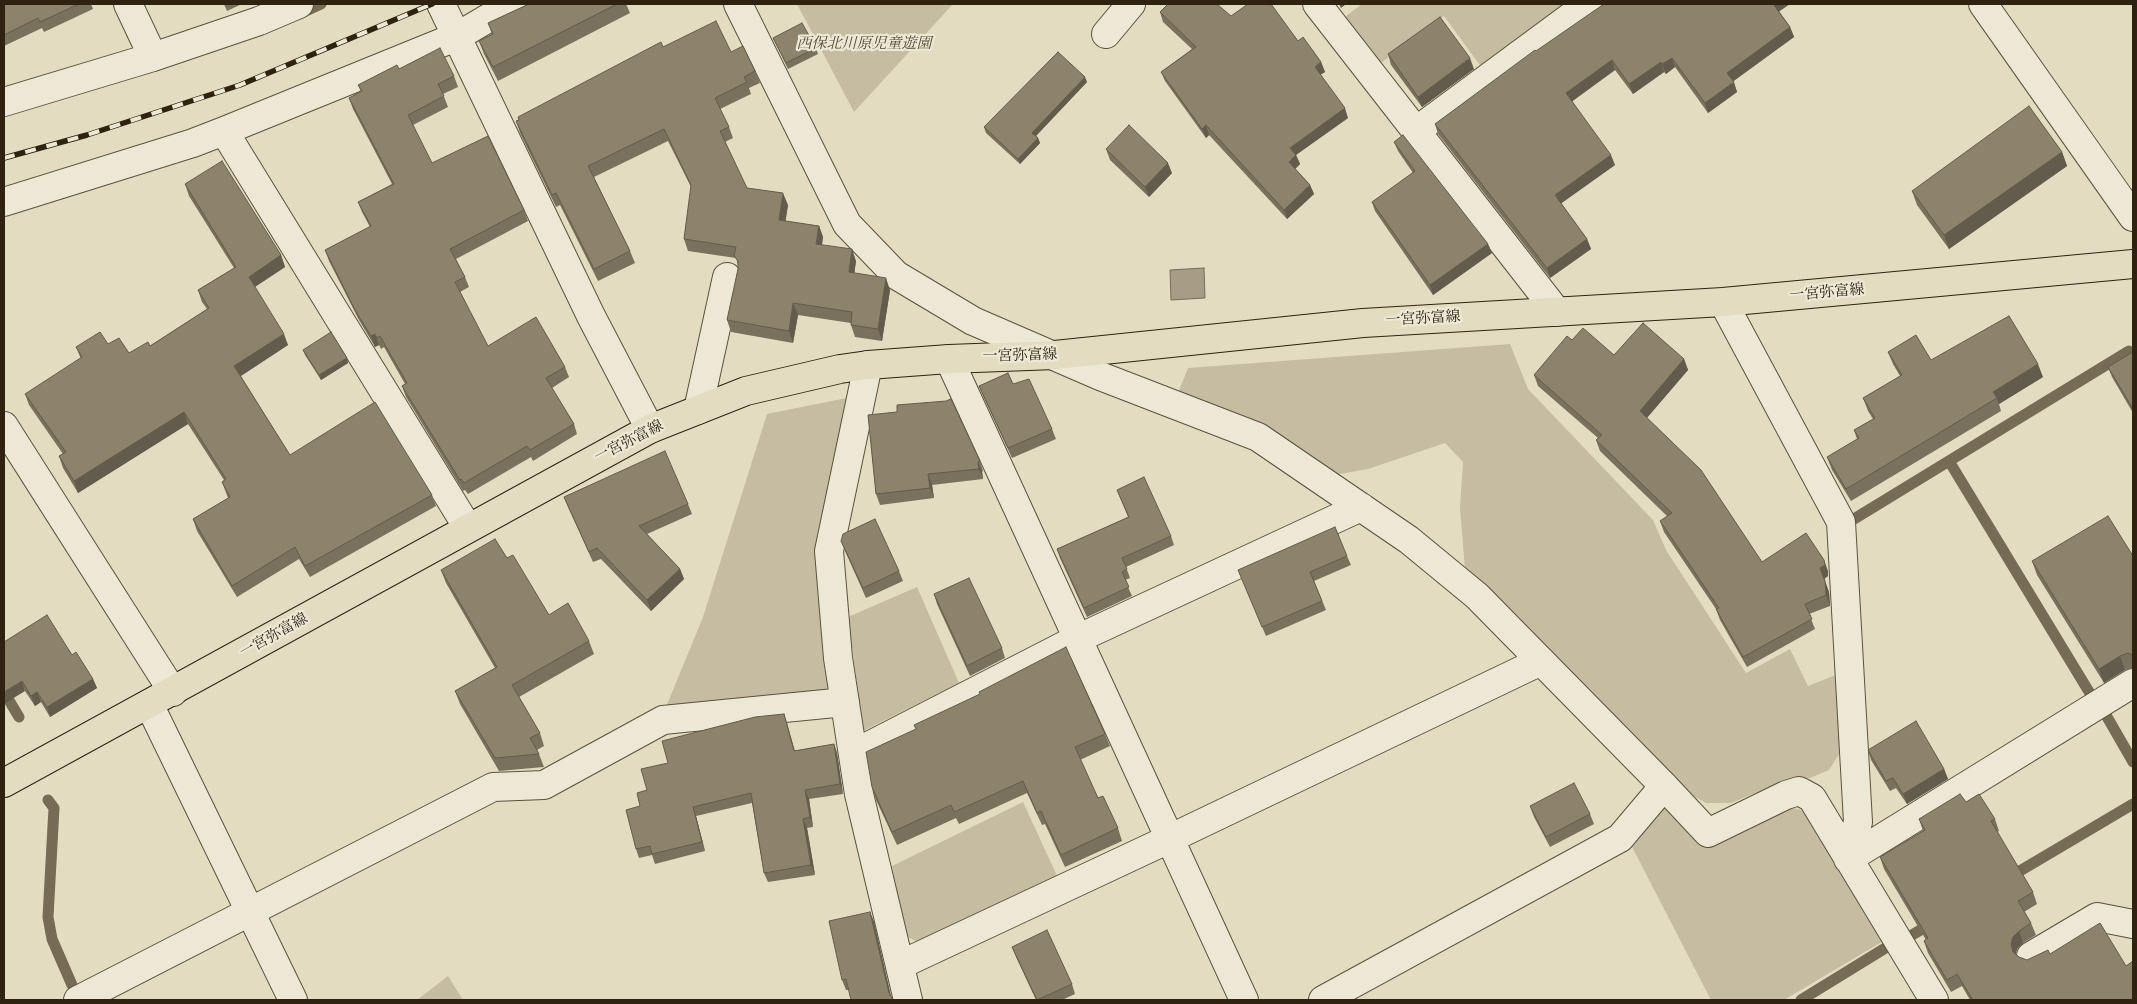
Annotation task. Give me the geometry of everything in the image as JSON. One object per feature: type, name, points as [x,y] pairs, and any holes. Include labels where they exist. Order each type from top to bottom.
[{"type":"main road","name":"一宮弥富線","points":[[4,783],[650,430],[746,391],[840,368],[949,358],[1055,355],[1363,323],[1723,302],[2133,264]]},
{"type":"street","points":[[128,4],[153,57]]},
{"type":"street","points":[[4,102],[153,57],[259,22],[298,4]]},
{"type":"street","points":[[441,4],[591,316],[650,430]]},
{"type":"street","points":[[4,202],[194,143],[458,36],[512,4]]},
{"type":"street","points":[[738,4],[846,224],[896,275],[974,321],[1100,376],[1258,437],[1362,507],[1410,540],[1477,596],[1708,833],[1786,795],[1799,791],[1812,798],[1934,1000]]},
{"type":"street","points":[[1106,34],[1132,4]]},
{"type":"street","points":[[1317,4],[1557,312]]},
{"type":"street","points":[[1416,131],[1588,4]]},
{"type":"street","points":[[1983,4],[2133,218]]},
{"type":"street","points":[[224,131],[468,528]]},
{"type":"street","points":[[698,410],[727,277]]},
{"type":"street","points":[[1723,302],[1841,522],[1858,822],[1848,859]]},
{"type":"street","points":[[949,358],[1244,1000]]},
{"type":"street","points":[[868,365],[828,551],[838,658],[859,794],[908,1000]]},
{"type":"street","points":[[4,426],[173,692]]},
{"type":"street","points":[[853,754],[1077,639],[1362,507]]},
{"type":"street","points":[[900,965],[1170,839],[1541,661]]},
{"type":"street","points":[[1848,859],[2133,684]]},
{"type":"street","points":[[78,1000],[493,787],[544,785],[663,720],[845,702]]},
{"type":"street","points":[[149,704],[292,1000]]},
{"type":"street","points":[[1323,1000],[1620,838],[1664,786]]},
{"type":"street","points":[[2032,956],[2097,917],[2133,924]]},
{"type":"green space","name":"西保北川原児童遊園","points":[[797,4],[953,4],[854,112]]},
{"type":"green space","points":[[1362,4],[1569,4],[1482,68],[1444,16],[1377,66],[1342,19]]},
{"type":"green space","points":[[1510,344],[1528,389],[1653,520],[1666,550],[1746,673],[1790,649],[1808,686],[1843,672],[1841,751],[1829,770],[1810,778],[1794,777],[1731,803],[1706,803],[1677,787],[1465,569],[1460,508],[1463,462],[1445,443],[1368,469],[1329,476],[1178,393],[1188,368]]},
{"type":"green space","points":[[847,398],[831,689],[666,707],[703,617],[767,414]]},
{"type":"green space","points":[[917,587],[959,683],[863,731],[848,617]]},
{"type":"green space","points":[[1664,797],[1707,846],[1790,807],[1808,812],[1885,940],[1784,1000],[1711,1000],[1628,839]]},
{"type":"green space","points":[[1023,802],[1058,878],[922,944],[904,935],[892,866]]},
{"type":"green space","points":[[448,976],[463,1000],[417,1000]]},
{"type":"shaded area","points":[[1204,268],[1205,298],[1171,300],[1170,270]]},
{"type":"building","points":[[4,4],[79,4],[40,22],[38,18],[4,35]]},
{"type":"building","points":[[529,4],[617,4],[493,67],[479,41],[493,34],[488,23]]},
{"type":"building","points":[[1168,4],[1217,4],[1231,16],[1248,4],[1271,4],[1298,41],[1303,37],[1321,62],[1315,67],[1345,108],[1290,148],[1296,155],[1289,162],[1310,185],[1284,210],[1206,125],[1202,129],[1161,72],[1196,47],[1160,12]]},
{"type":"building","points":[[1604,4],[1773,4],[1790,27],[1727,73],[1734,82],[1705,103],[1672,58],[1662,64],[1661,62],[1629,84],[1612,60],[1566,93],[1611,155],[1555,195],[1587,239],[1547,268],[1435,124],[1535,50]]},
{"type":"building","points":[[1440,17],[1470,58],[1418,97],[1388,54]]},
{"type":"building","points":[[716,21],[731,52],[743,46],[755,71],[744,77],[747,82],[715,98],[729,127],[720,131],[747,188],[783,193],[779,220],[819,226],[816,244],[852,249],[849,272],[886,278],[878,329],[851,325],[852,312],[793,303],[789,331],[727,320],[738,269],[738,261],[734,256],[736,247],[684,239],[691,185],[664,129],[588,166],[630,251],[594,269],[556,193],[552,195],[516,121],[519,120],[518,117],[661,42],[663,47]]},
{"type":"building","points":[[802,23],[816,48],[786,63],[773,38]]},
{"type":"building","points":[[440,48],[454,76],[438,84],[444,96],[408,115],[432,163],[488,136],[524,210],[450,249],[465,277],[455,282],[488,346],[536,317],[565,367],[546,378],[574,424],[530,450],[527,446],[464,483],[460,480],[402,386],[407,383],[380,336],[377,338],[375,334],[371,336],[355,310],[325,250],[371,226],[358,202],[394,184],[349,98],[362,91],[358,85],[397,65],[399,69]]},
{"type":"building","points":[[1058,52],[1085,77],[1032,133],[1038,138],[1018,159],[984,127]]},
{"type":"building","points":[[2029,106],[2062,152],[1944,235],[1912,191]]},
{"type":"building","points":[[1129,125],[1168,163],[1145,187],[1106,149]]},
{"type":"building","points":[[1403,135],[1488,244],[1430,285],[1372,202],[1415,171],[1394,142]]},
{"type":"building","points":[[222,161],[281,255],[249,277],[284,334],[234,366],[290,455],[375,402],[432,495],[305,566],[295,547],[232,586],[193,519],[230,497],[222,482],[226,479],[184,412],[74,481],[59,456],[66,452],[25,394],[82,357],[76,347],[100,332],[108,344],[119,338],[129,353],[148,342],[150,346],[209,308],[198,290],[236,267],[185,184]]},
{"type":"building","points":[[2009,316],[2038,364],[1993,392],[1997,398],[1846,489],[1827,457],[1859,438],[1854,430],[1875,418],[1863,398],[1902,375],[1888,352],[1916,335],[1931,360]]},
{"type":"building","points":[[1643,323],[1684,359],[1640,411],[1701,470],[1762,562],[1806,533],[1824,560],[1825,565],[1820,568],[1825,581],[1826,595],[1805,604],[1812,619],[1743,657],[1716,609],[1719,608],[1660,521],[1672,513],[1596,440],[1602,435],[1534,375],[1567,336],[1572,340],[1583,328],[1614,355]]},
{"type":"building","points":[[331,332],[347,358],[319,375],[303,350]]},
{"type":"building","points":[[2133,352],[2133,409],[2108,367]]},
{"type":"building","points":[[1008,373],[1013,384],[1029,379],[1052,429],[1008,448],[979,386]]},
{"type":"building","points":[[951,399],[980,461],[978,462],[979,469],[928,474],[930,488],[876,494],[868,415],[897,412],[897,405]]},
{"type":"building","points":[[665,451],[688,504],[639,526],[680,569],[647,600],[597,548],[589,552],[564,497]]},
{"type":"building","points":[[1144,477],[1171,536],[1122,558],[1127,569],[1122,572],[1129,587],[1084,608],[1057,549],[1129,517],[1117,490]]},
{"type":"building","points":[[2108,516],[2133,556],[2133,655],[2128,653],[2120,656],[2099,669],[2032,561]]},
{"type":"building","points":[[875,519],[899,571],[863,588],[841,541],[843,534]]},
{"type":"building","points":[[1335,527],[1347,556],[1310,572],[1322,601],[1262,627],[1238,570]]},
{"type":"building","points":[[495,539],[507,558],[513,555],[549,615],[568,603],[589,641],[512,685],[540,733],[530,738],[539,754],[495,758],[455,691],[497,667],[441,570]]},
{"type":"building","points":[[969,578],[1002,648],[967,666],[934,594]]},
{"type":"building","points":[[47,615],[72,655],[76,652],[93,679],[47,707],[37,692],[31,696],[22,681],[4,692],[4,642]]},
{"type":"building","points":[[1066,647],[1105,734],[1075,747],[1098,798],[1103,796],[1118,828],[1061,855],[1041,811],[1037,813],[1023,781],[954,812],[951,805],[892,832],[872,787],[866,752],[916,729],[914,725],[980,694],[979,692]]},
{"type":"building","points":[[784,714],[794,751],[834,744],[840,784],[805,790],[810,817],[803,819],[811,865],[764,873],[751,793],[693,807],[702,842],[652,854],[650,846],[636,849],[626,810],[640,806],[637,793],[647,790],[641,769],[668,763],[662,741],[755,717]]},
{"type":"building","points":[[1916,721],[1944,769],[1903,794],[1893,778],[1886,781],[1868,750]]},
{"type":"building","points":[[1574,783],[1590,814],[1546,837],[1530,806]]},
{"type":"building","points":[[1960,794],[1966,802],[1979,794],[1995,819],[1991,821],[2033,892],[2018,901],[2031,923],[2013,937],[2011,944],[2013,952],[2027,960],[2048,950],[2050,954],[2100,923],[2126,966],[2133,961],[2133,1000],[1973,1000],[1957,974],[1947,980],[1924,941],[1928,938],[1880,857],[1925,830],[1919,819]]},
{"type":"building","points":[[870,912],[889,993],[893,1000],[851,1000],[846,979],[842,980],[829,921]]},
{"type":"building","points":[[1047,930],[1072,984],[1037,1000],[1012,947]]},
{"type":"waterway","points":[[299,14],[321,4]]},
{"type":"waterway","points":[[1854,519],[2129,351]]},
{"type":"waterway","points":[[1949,461],[2094,700]]},
{"type":"waterway","points":[[4,692],[19,717]]},
{"type":"waterway","points":[[2106,715],[2133,762]]},
{"type":"waterway","points":[[48,800],[54,808],[48,917],[52,939],[72,985]]},
{"type":"waterway","points":[[2008,878],[2133,804]]},
{"type":"waterway","points":[[1912,935],[1934,922]]},
{"type":"waterway","points":[[1801,1000],[1887,947]]},
{"type":"railway","points":[[4,158],[87,135],[240,85],[432,4]]}]
